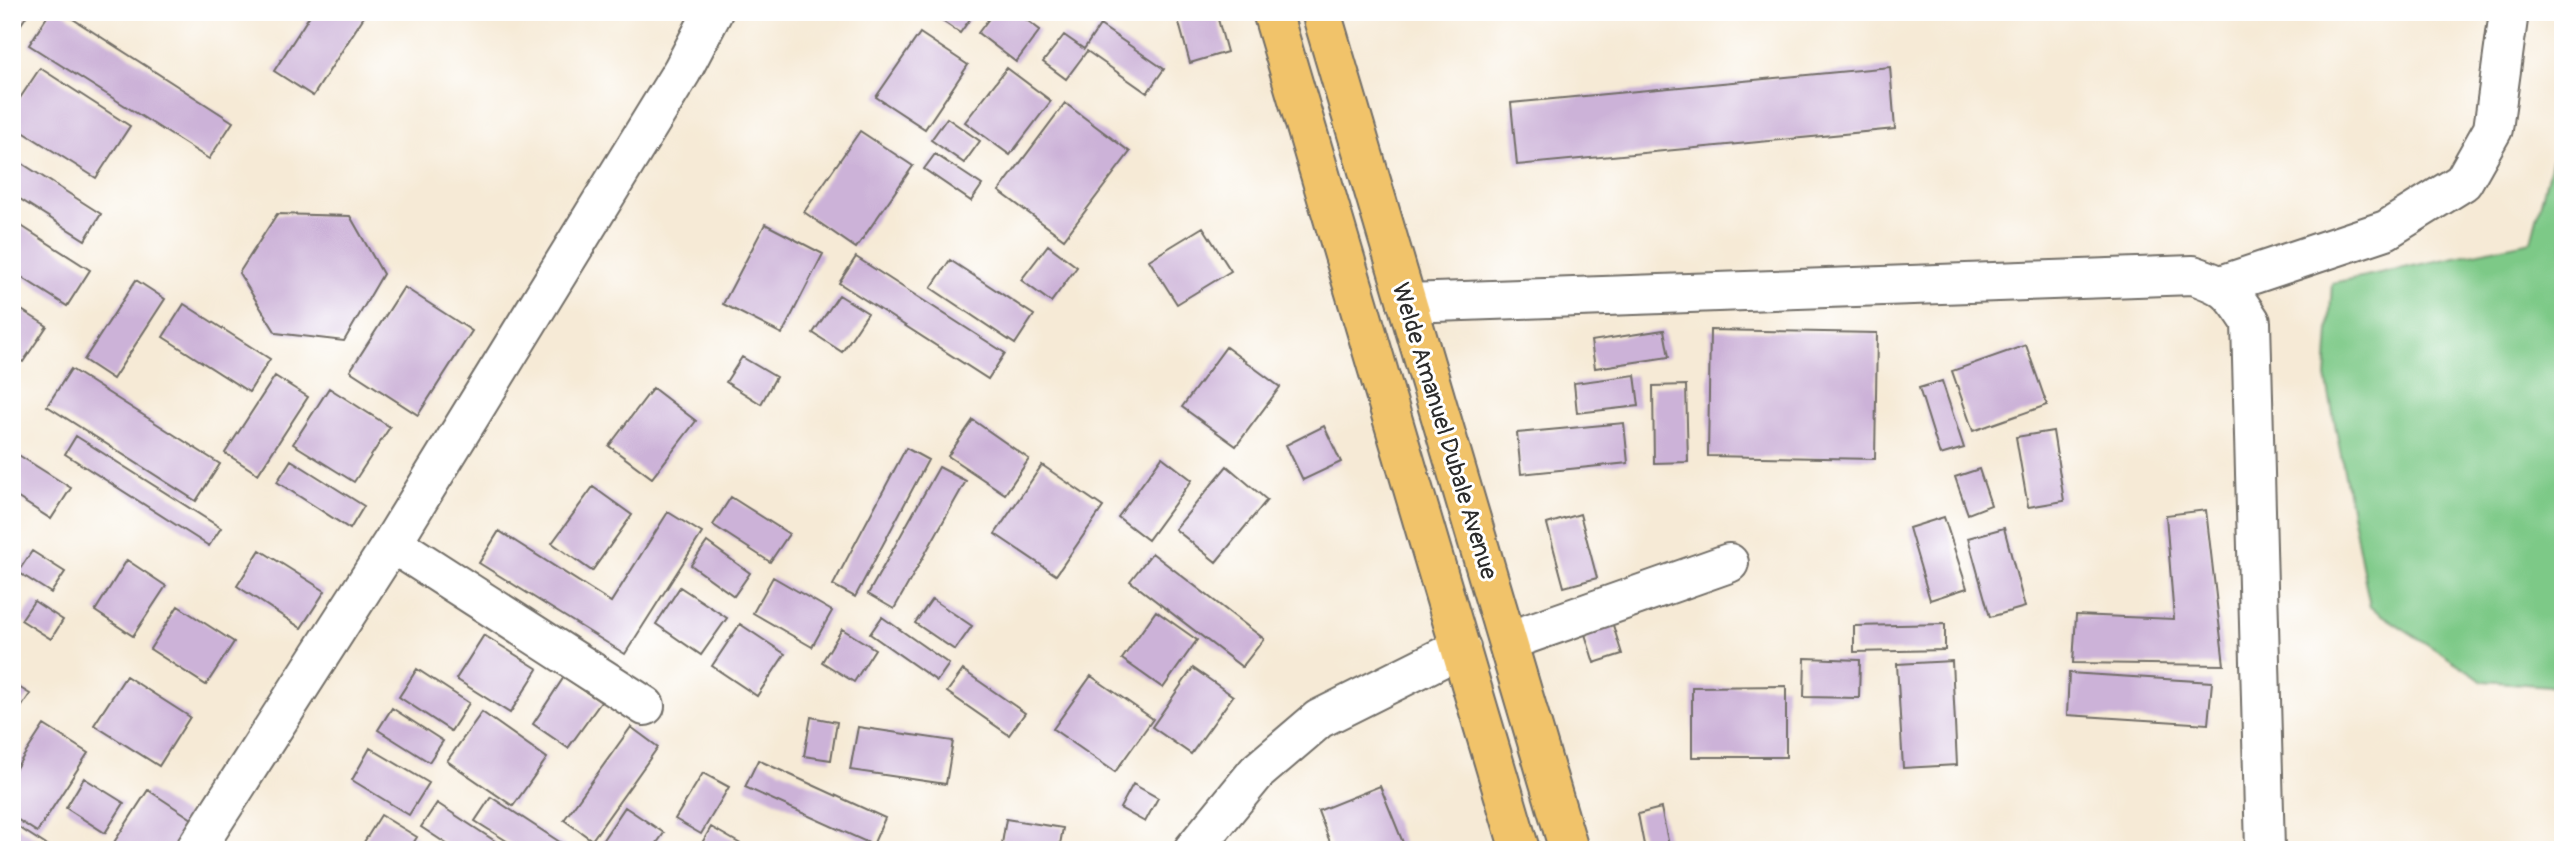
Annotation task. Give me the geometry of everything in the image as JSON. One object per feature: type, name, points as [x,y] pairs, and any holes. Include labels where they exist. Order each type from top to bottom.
[{"type":"main road","points":[[1272,12],[1520,850]]},
{"type":"main road","name":"Welde Amanuel Dubale Avenue","points":[[1321,12],[1569,850]]},
{"type":"street","points":[[195,850],[392,543],[682,71],[713,12]]},
{"type":"street","points":[[2221,285],[2386,230],[2463,182],[2493,129],[2509,12]]},
{"type":"street","points":[[1407,303],[2193,275],[2221,285],[2236,300],[2251,322],[2265,850]]},
{"type":"street","points":[[392,543],[645,706]]},
{"type":"street","points":[[1508,642],[1729,563]]},
{"type":"street","points":[[1193,850],[1258,772],[1319,719],[1461,649]]},
{"type":"green space","points":[[2563,116],[2563,687],[2484,681],[2370,607],[2326,377],[2332,283],[2531,241]]},
{"type":"building","points":[[12,12],[29,12],[12,38]]},
{"type":"building","points":[[50,12],[62,12],[233,122],[209,159],[29,45]]},
{"type":"building","points":[[312,12],[367,12],[313,96],[274,71]]},
{"type":"building","points":[[929,12],[975,12],[960,33]]},
{"type":"building","points":[[994,12],[1016,12],[1040,30],[1016,62],[978,33]]},
{"type":"building","points":[[1176,12],[1216,12],[1227,52],[1190,63]]},
{"type":"building","points":[[1100,25],[1164,69],[1147,93],[1087,51],[1066,79],[1043,62],[1064,35],[1084,49]]},
{"type":"building","points":[[920,33],[968,65],[925,129],[876,97]]},
{"type":"building","points":[[1890,67],[1895,129],[1517,165],[1511,103]]},
{"type":"building","points":[[40,68],[130,126],[96,178],[12,125],[12,110]]},
{"type":"building","points":[[1007,68],[1051,101],[1010,155],[965,122]]},
{"type":"building","points":[[1065,103],[1130,152],[1064,239],[999,191]]},
{"type":"building","points":[[947,118],[980,141],[964,163],[931,140]]},
{"type":"building","points":[[860,131],[913,166],[856,248],[804,212]]},
{"type":"building","points":[[935,154],[982,185],[971,201],[924,169]]},
{"type":"building","points":[[12,157],[101,214],[85,240],[12,194]]},
{"type":"building","points":[[277,214],[350,216],[383,274],[344,341],[276,333],[239,273]]},
{"type":"building","points":[[12,220],[90,270],[67,306],[12,271]]},
{"type":"building","points":[[765,224],[823,254],[782,334],[723,304]]},
{"type":"building","points":[[1203,227],[1231,271],[1177,304],[1149,260]]},
{"type":"building","points":[[1048,245],[1077,267],[1051,302],[1021,280]]},
{"type":"building","points":[[856,257],[1005,353],[988,379],[839,283]]},
{"type":"building","points":[[950,260],[1034,315],[1015,344],[931,288]]},
{"type":"building","points":[[136,280],[165,299],[113,379],[84,360]]},
{"type":"building","points":[[404,287],[472,331],[418,415],[350,371]]},
{"type":"building","points":[[839,295],[868,313],[842,352],[813,333]]},
{"type":"building","points":[[12,304],[47,326],[23,362],[12,355]]},
{"type":"building","points":[[184,304],[270,359],[249,392],[163,337]]},
{"type":"building","points":[[1664,330],[1669,357],[1595,368],[1591,341]]},
{"type":"building","points":[[1710,330],[1877,333],[1875,459],[1708,456]]},
{"type":"building","points":[[2026,345],[2047,405],[1973,431],[1952,371]]},
{"type":"building","points":[[1226,347],[1280,387],[1236,446],[1182,407]]},
{"type":"building","points":[[742,357],[776,377],[761,404],[726,382]]},
{"type":"building","points":[[71,369],[220,464],[196,501],[47,406]]},
{"type":"building","points":[[1635,375],[1639,406],[1577,413],[1574,383]]},
{"type":"building","points":[[275,376],[308,397],[258,474],[225,453]]},
{"type":"building","points":[[1942,381],[1964,448],[1940,455],[1919,388]]},
{"type":"building","points":[[1686,385],[1688,462],[1654,463],[1653,386]]},
{"type":"building","points":[[329,388],[390,427],[354,482],[293,444]]},
{"type":"building","points":[[653,388],[696,421],[652,478],[609,446]]},
{"type":"building","points":[[973,420],[1029,459],[1005,494],[948,456]]},
{"type":"building","points":[[1624,423],[1628,463],[1521,474],[1517,433]]},
{"type":"building","points":[[1324,426],[1341,462],[1303,480],[1286,445]]},
{"type":"building","points":[[2053,431],[2064,501],[2028,507],[2016,437]]},
{"type":"building","points":[[76,436],[221,528],[209,546],[65,454]]},
{"type":"building","points":[[906,448],[928,460],[855,597],[833,585]]},
{"type":"building","points":[[17,454],[71,488],[51,519],[12,494],[12,462]]},
{"type":"building","points":[[1162,457],[1192,480],[1148,540],[1118,517]]},
{"type":"building","points":[[291,460],[364,506],[350,529],[277,482]]},
{"type":"building","points":[[1042,465],[1103,507],[1056,575],[995,534]]},
{"type":"building","points":[[1227,466],[1267,500],[1216,562],[1175,529]]},
{"type":"building","points":[[939,467],[966,481],[894,609],[868,594]]},
{"type":"building","points":[[1979,469],[1991,505],[1968,514],[1955,477]]},
{"type":"building","points":[[593,487],[632,515],[592,571],[552,543]]},
{"type":"building","points":[[731,497],[789,534],[770,562],[713,525]]},
{"type":"building","points":[[2206,510],[2224,665],[2073,663],[2076,615],[2174,619],[2166,515]]},
{"type":"building","points":[[668,512],[702,533],[625,654],[479,563],[499,531],[611,602]]},
{"type":"building","points":[[1580,514],[1597,578],[1564,587],[1547,524]]},
{"type":"building","points":[[1944,517],[1967,588],[1930,600],[1909,528]]},
{"type":"building","points":[[2004,528],[2025,607],[1990,617],[1968,538]]},
{"type":"building","points":[[707,542],[750,573],[734,596],[691,565]]},
{"type":"building","points":[[260,550],[325,591],[301,628],[237,586]]},
{"type":"building","points":[[32,551],[65,572],[51,593],[18,572]]},
{"type":"building","points":[[1152,553],[1264,639],[1242,667],[1130,581]]},
{"type":"building","points":[[127,560],[166,586],[133,636],[95,611]]},
{"type":"building","points":[[773,577],[832,611],[812,647],[753,613]]},
{"type":"building","points":[[680,587],[727,618],[701,655],[656,624]]},
{"type":"building","points":[[932,599],[972,626],[955,650],[915,623]]},
{"type":"building","points":[[34,601],[63,620],[51,639],[21,620]]},
{"type":"building","points":[[178,606],[234,642],[206,685],[150,649]]},
{"type":"building","points":[[1608,609],[1622,654],[1594,663],[1580,618]]},
{"type":"building","points":[[1156,611],[1197,640],[1163,688],[1122,659]]},
{"type":"building","points":[[882,617],[949,664],[937,681],[870,634]]},
{"type":"building","points":[[740,624],[785,654],[757,696],[712,666]]},
{"type":"building","points":[[1945,624],[1945,650],[1854,652],[1854,626]]},
{"type":"building","points":[[842,629],[875,649],[854,682],[822,662]]},
{"type":"building","points":[[484,635],[538,669],[510,713],[456,679]]},
{"type":"building","points":[[1805,658],[1860,660],[1859,698],[1804,697]]},
{"type":"building","points":[[1952,661],[1957,765],[1903,768],[1897,664]]},
{"type":"building","points":[[1193,668],[1233,696],[1191,754],[1152,727]]},
{"type":"building","points":[[417,669],[469,703],[451,731],[399,697]]},
{"type":"building","points":[[963,670],[1025,713],[1009,735],[947,692]]},
{"type":"building","points":[[2069,673],[2212,682],[2208,724],[2067,715]]},
{"type":"building","points":[[126,676],[190,717],[159,766],[94,725]]},
{"type":"building","points":[[1091,676],[1153,719],[1115,772],[1053,729]]},
{"type":"building","points":[[564,677],[601,702],[568,748],[533,724]]},
{"type":"building","points":[[12,683],[30,694],[12,721]]},
{"type":"building","points":[[1786,686],[1786,757],[1692,757],[1692,687]]},
{"type":"building","points":[[392,708],[443,741],[429,762],[378,730]]},
{"type":"building","points":[[482,712],[547,758],[513,806],[447,761]]},
{"type":"building","points":[[811,717],[837,722],[831,760],[804,756]]},
{"type":"building","points":[[44,725],[88,753],[37,832],[12,816],[12,774]]},
{"type":"building","points":[[631,727],[658,747],[592,840],[564,820]]},
{"type":"building","points":[[858,727],[953,741],[946,784],[850,770]]},
{"type":"building","points":[[370,748],[429,783],[409,815],[352,780]]},
{"type":"building","points":[[758,760],[885,818],[873,845],[745,787]]},
{"type":"building","points":[[703,773],[729,787],[701,834],[675,819]]},
{"type":"building","points":[[84,778],[124,803],[105,833],[66,808]]},
{"type":"building","points":[[1133,784],[1158,798],[1145,822],[1120,808]]},
{"type":"building","points":[[1380,786],[1406,850],[1333,850],[1318,811]]},
{"type":"building","points":[[148,790],[195,821],[176,850],[109,850]]},
{"type":"building","points":[[491,797],[572,850],[521,850],[475,821]]},
{"type":"building","points":[[437,803],[495,841],[489,850],[456,850],[421,827]]},
{"type":"building","points":[[625,807],[664,833],[652,850],[596,850]]},
{"type":"building","points":[[1661,808],[1670,850],[1645,850],[1638,814]]},
{"type":"building","points":[[381,815],[417,837],[409,850],[359,850]]},
{"type":"building","points":[[1006,819],[1063,828],[1059,850],[1001,850]]},
{"type":"building","points":[[12,823],[54,850],[12,850]]},
{"type":"building","points":[[711,827],[751,850],[698,850]]}]
